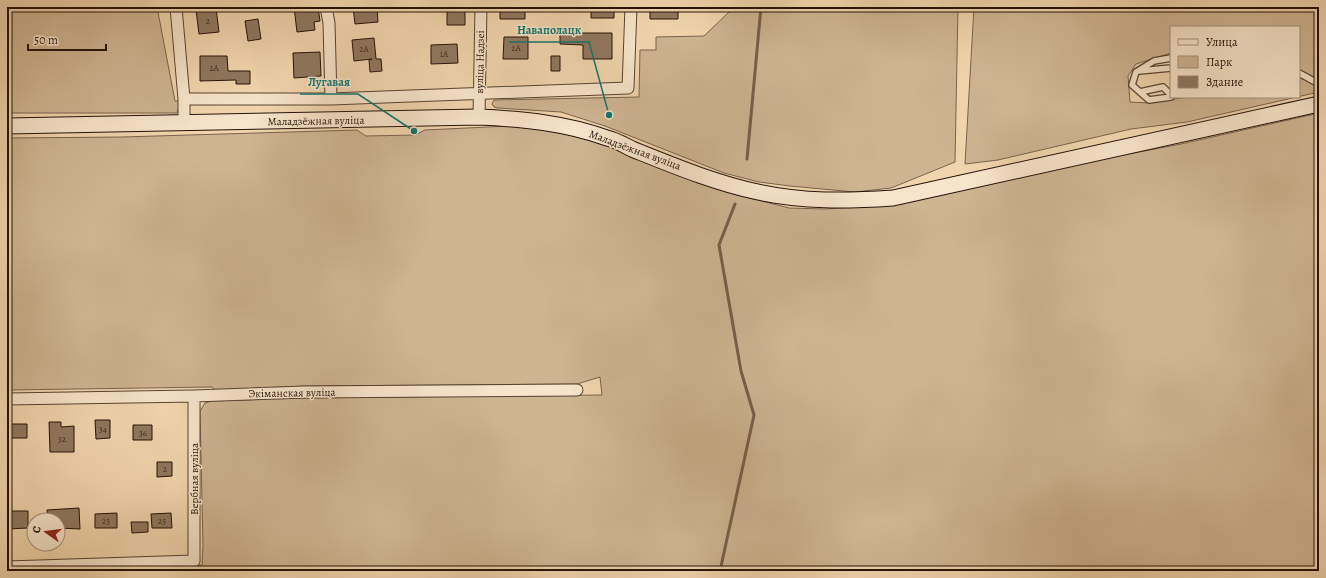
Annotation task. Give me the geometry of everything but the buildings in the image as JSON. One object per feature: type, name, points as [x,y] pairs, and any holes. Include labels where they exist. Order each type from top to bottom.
[{"type":"main road","name":"Маладзёжная вуліца","points":[[7,126],[479,117],[528,120],[565,126],[608,138],[721,182],[757,192],[789,198],[823,201],[893,198],[1319,104]]},
{"type":"street","points":[[176,7],[184,100],[184,123]]},
{"type":"street","points":[[326,7],[330,24],[331,99]]},
{"type":"street","name":"вуліца Надзеі","points":[[479,117],[481,7]]},
{"type":"street","points":[[184,100],[331,99],[480,95],[628,88],[631,7]]},
{"type":"street","name":"Экіманская вуліца","points":[[7,398],[194,396],[305,392],[577,390]]},
{"type":"street","name":"Вербная вуліца","points":[[7,567],[194,561],[194,396]]},
{"type":"lane","points":[[1170,58],[1154,61],[1136,72],[1132,85],[1149,100],[1170,96]]},
{"type":"lane","points":[[1136,72],[1170,68]]},
{"type":"lane","points":[[1300,74],[1319,84]]},
{"type":"lane","points":[[1140,92],[1163,87],[1170,95]]},
{"type":"green space","points":[[7,7],[157,7],[175,101],[181,101],[177,113],[7,113]]},
{"type":"green space","points":[[730,7],[958,7],[955,162],[891,188],[855,192],[790,186],[759,182],[724,173],[605,126],[561,112],[498,108],[494,107],[492,104],[494,100],[639,97],[640,50],[656,50],[656,37],[704,36],[730,11]]},
{"type":"green space","points":[[974,7],[1319,7],[1319,80],[1300,70],[1300,26],[1170,26],[1170,53],[1136,64],[1128,76],[1130,102],[1149,103],[1181,98],[1293,98],[1187,122],[1131,129],[998,160],[965,164]]},
{"type":"green space","points":[[1300,78],[1308,80],[1317,86],[1319,92],[1300,97]]},
{"type":"green space","points":[[1319,113],[1319,571],[179,571],[180,567],[202,565],[203,546],[200,411],[205,403],[212,401],[305,398],[602,395],[600,377],[577,384],[305,386],[215,390],[212,387],[7,390],[7,138],[122,137],[357,130],[366,136],[415,135],[425,130],[529,125],[607,144],[734,194],[789,208],[824,209],[894,205]]},
{"type":"waterway","points":[[747,159],[761,7]]},
{"type":"waterway","points":[[720,571],[754,415],[741,371],[719,245],[735,204]]},
{"type":"place","name":"Наваполацк","points":[[609,115]]},
{"type":"place","name":"Лугавая","points":[[414,131]]}]
